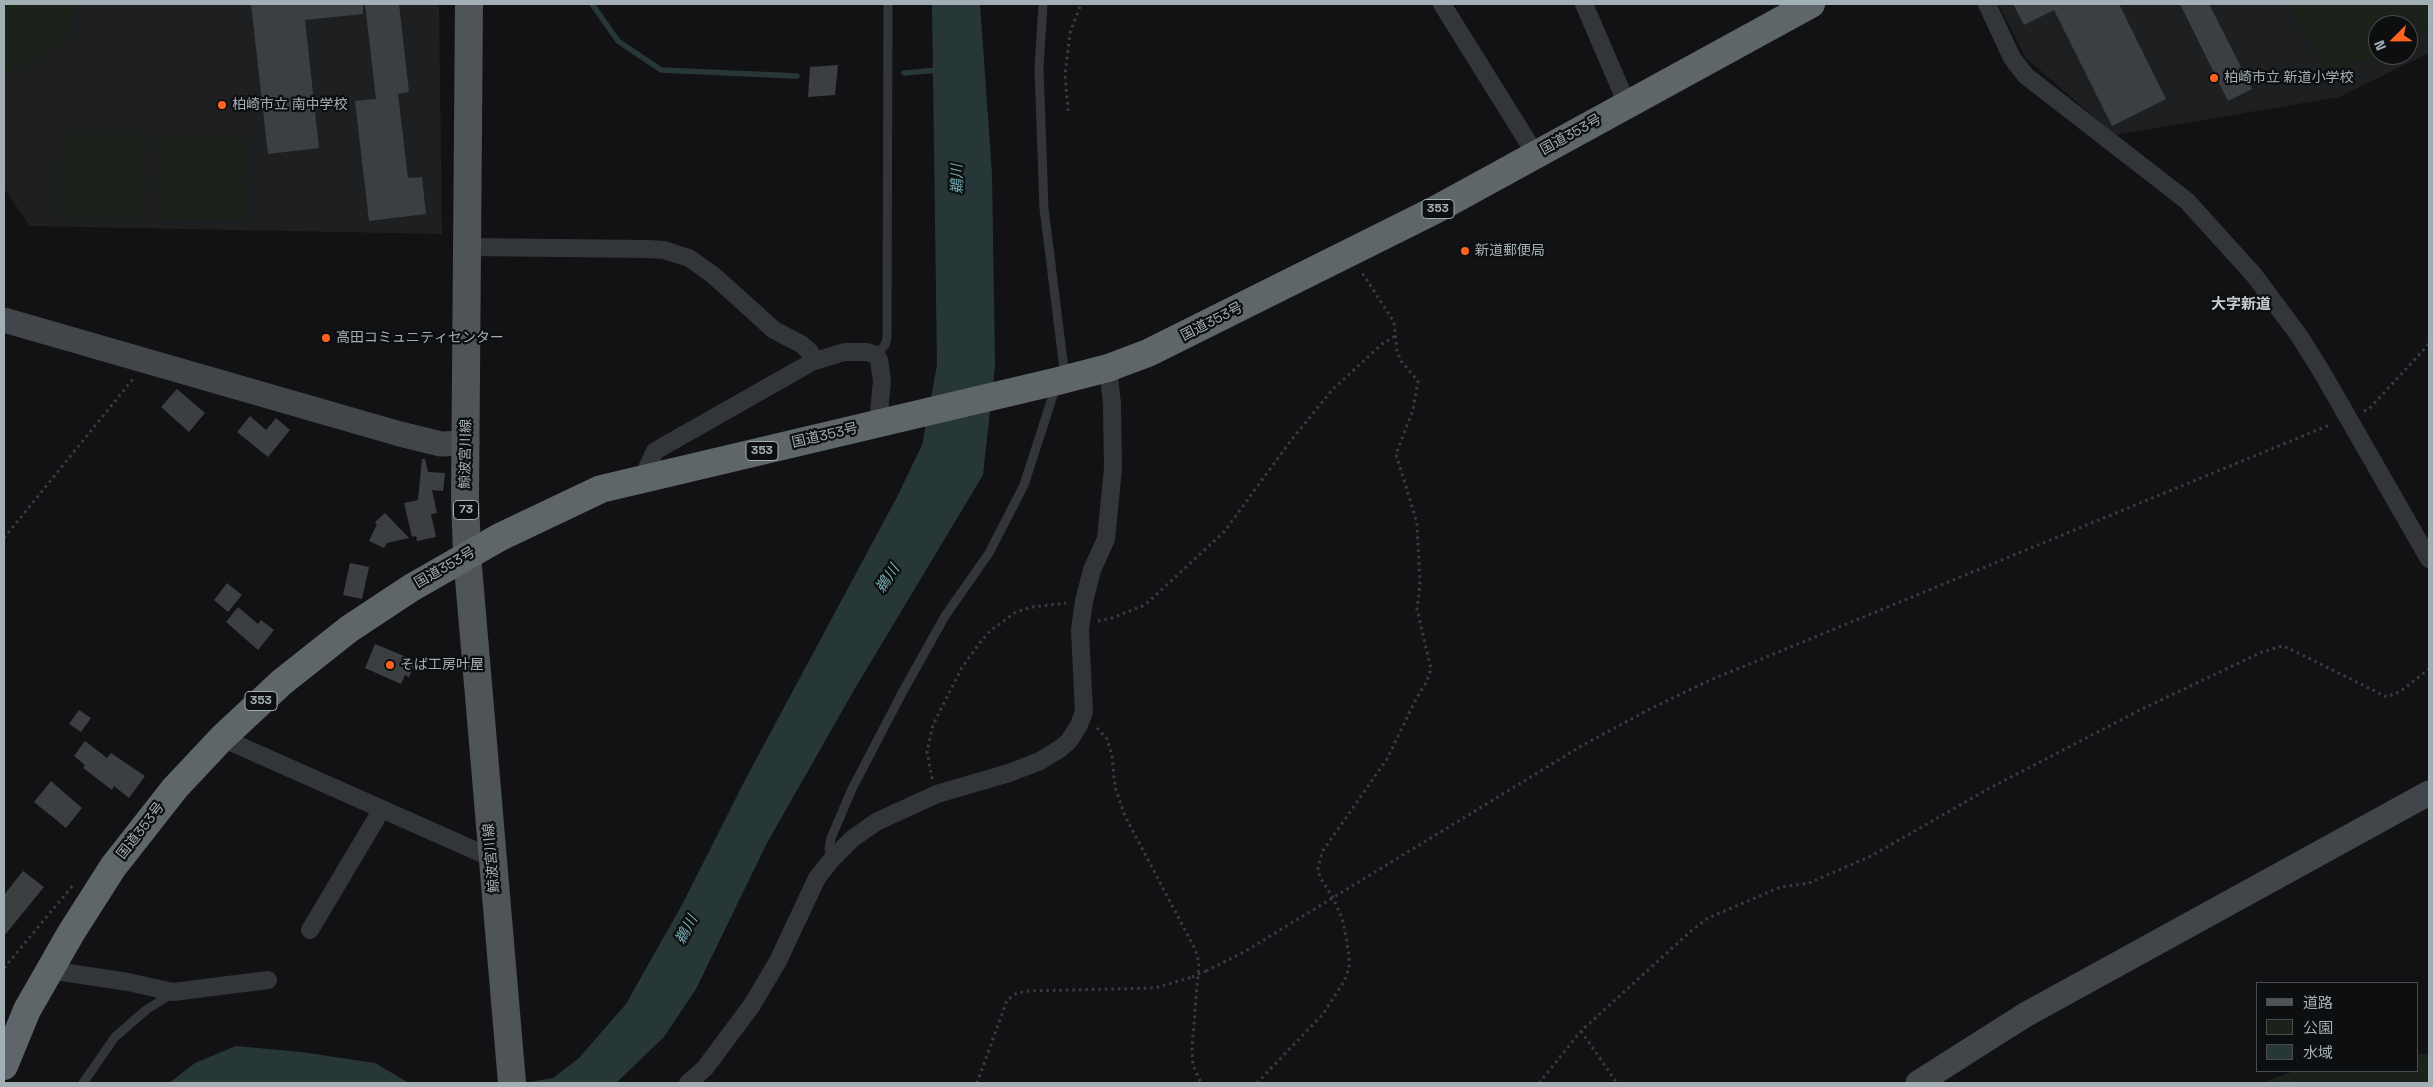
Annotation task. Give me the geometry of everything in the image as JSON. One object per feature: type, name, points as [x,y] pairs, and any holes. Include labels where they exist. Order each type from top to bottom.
[{"type":"highway","name":"国道353号","points":[[4,1066],[27,1010],[49,970],[113,867],[175,788],[256,705],[320,650],[380,606],[468,555],[579,498],[601,489],[1058,381],[1108,368],[1166,345],[1349,253],[1536,155],[1811,4]]},
{"type":"main road","name":"鯨波宮川線","points":[[469,4],[466,443],[468,555],[512,1083]]},
{"type":"street","points":[[1442,4],[1536,155]]},
{"type":"street","points":[[1584,4],[1627,104]]},
{"type":"street","points":[[1987,4],[2012,58],[2026,76],[2187,201],[2254,275],[2300,338],[2429,559]]},
{"type":"street","points":[[468,247],[648,249],[664,250],[689,258],[713,275],[774,330],[801,344],[810,352],[812,362]]},
{"type":"street","points":[[4,320],[400,434],[441,444],[466,443]]},
{"type":"street","points":[[647,477],[650,459],[655,451],[812,362],[844,352],[867,352],[876,355],[880,360],[883,423]]},
{"type":"street","points":[[688,1083],[705,1068],[752,1005],[778,961],[817,878],[832,859],[852,839],[876,822],[937,794],[1009,773],[1052,755],[1069,740],[1084,712],[1081,621],[1092,570],[1106,539],[1114,468],[1113,413],[1108,368]]},
{"type":"street","points":[[222,738],[492,858]]},
{"type":"street","points":[[1918,1083],[2025,1015],[2429,793]]},
{"type":"street","points":[[310,930],[382,809]]},
{"type":"street","points":[[49,970],[128,982],[173,992],[268,980]]},
{"type":"lane","points":[[876,355],[885,345],[886,338],[888,4]]},
{"type":"lane","points":[[832,859],[829,849],[831,838],[852,789],[902,692],[945,616],[989,553],[1024,485],[1049,414],[1058,381],[1044,208],[1039,68],[1043,4]]},
{"type":"lane","points":[[83,1083],[115,1037],[146,1010],[173,992]]},
{"type":"path","points":[[1068,111],[1065,74],[1070,33],[1081,4]]},
{"type":"path","points":[[1257,1083],[1323,1014],[1345,980],[1349,968],[1349,956],[1342,918],[1333,898],[1320,877],[1318,868],[1322,852],[1387,759],[1416,699],[1427,681],[1431,669],[1417,609],[1420,584],[1418,523],[1396,454],[1413,410],[1418,381],[1401,361],[1397,351],[1394,322],[1349,253]]},
{"type":"path","points":[[1081,621],[1112,618],[1145,605],[1224,532],[1289,443],[1332,390],[1382,344],[1395,336]]},
{"type":"path","points":[[977,1083],[1006,1000],[1016,993],[1028,990],[1147,989],[1173,984],[1206,971],[1244,952],[1584,746],[1650,709],[1708,681],[2369,409],[2429,344]]},
{"type":"path","points":[[4,538],[130,382],[140,360]]},
{"type":"path","points":[[937,794],[928,766],[927,751],[933,725],[961,669],[978,646],[990,631],[1016,612],[1032,606],[1084,601]]},
{"type":"path","points":[[1539,1083],[1581,1032],[1691,931],[1708,918],[1782,887],[1809,883],[1871,856],[2005,780],[2140,710],[2262,652],[2282,646],[2288,648],[2387,697],[2401,691],[2429,669]]},
{"type":"path","points":[[1084,712],[1107,739],[1112,756],[1115,787],[1125,816],[1195,949],[1199,962],[1192,1048],[1193,1065],[1201,1083]]},
{"type":"path","points":[[4,968],[77,880]]},
{"type":"path","points":[[1581,1032],[1617,1083]]},
{"type":"path","points":[[2282,1083],[2289,1083]]},
{"type":"shaded area","name":"柏崎市立 南中学校","points":[[4,4],[439,4],[442,234],[30,226],[4,188]]},
{"type":"shaded area","name":"柏崎市立 新道小学校","points":[[1998,4],[2429,4],[2429,53],[2418,58],[2418,15],[2368,15],[2368,65],[2404,65],[2339,97],[2115,135],[2026,58]]},
{"type":"green space","points":[[4,4],[76,4],[63,42],[4,75]]},
{"type":"green space","points":[[2289,4],[2429,4],[2429,28],[2418,33],[2418,15],[2368,15],[2368,57],[2329,75]]},
{"type":"green space","points":[[63,134],[145,135],[144,176],[62,175]]},
{"type":"green space","points":[[161,136],[243,137],[243,178],[161,176]]},
{"type":"green space","points":[[62,176],[145,177],[144,218],[62,217]]},
{"type":"green space","points":[[161,177],[243,179],[243,219],[160,218]]},
{"type":"green space","points":[[2418,1054],[2429,1054],[2429,1083],[2262,1083],[2291,1072],[2418,1072]]},
{"type":"water","name":"鵜川","points":[[932,4],[980,4],[992,174],[995,366],[983,475],[854,690],[767,843],[696,989],[664,1037],[616,1083],[524,1083],[553,1078],[579,1058],[626,1004],[683,903],[745,780],[897,497],[922,445],[937,365]]},
{"type":"water","points":[[236,1046],[301,1052],[375,1063],[409,1083],[169,1083],[195,1063]]},
{"type":"building","points":[[251,4],[363,4],[363,14],[305,20],[319,148],[268,154]]},
{"type":"building","points":[[365,4],[399,4],[409,92],[398,94],[408,178],[422,177],[426,214],[369,221],[355,101],[376,99]]},
{"type":"building","points":[[2013,4],[2119,4],[2166,99],[2112,126],[2054,10],[2024,25]]},
{"type":"building","points":[[2180,4],[2209,4],[2252,89],[2228,101]]},
{"type":"building","points":[[838,65],[835,95],[808,97],[810,67]]},
{"type":"building","points":[[177,389],[205,413],[189,432],[161,407]]},
{"type":"building","points":[[250,416],[266,430],[276,418],[290,430],[268,457],[237,432]]},
{"type":"building","points":[[422,459],[425,459],[428,472],[445,473],[443,491],[432,490],[437,513],[431,514],[436,537],[417,541],[416,536],[412,537],[404,503],[418,500]]},
{"type":"building","points":[[385,513],[409,538],[387,543],[384,548],[369,541],[377,524],[375,522]]},
{"type":"building","points":[[350,563],[369,567],[362,599],[343,595]]},
{"type":"building","points":[[227,583],[242,595],[228,612],[214,600]]},
{"type":"building","points":[[238,607],[258,624],[261,620],[274,630],[258,650],[226,622]]},
{"type":"building","name":"そば工房叶屋","points":[[375,644],[416,661],[409,677],[405,675],[401,684],[365,668]]},
{"type":"building","points":[[79,710],[91,718],[81,732],[69,724]]},
{"type":"building","points":[[85,741],[107,758],[111,753],[145,776],[129,798],[114,786],[112,790],[83,768],[85,765],[74,756]]},
{"type":"building","points":[[51,781],[82,808],[66,828],[34,802]]},
{"type":"building","points":[[23,871],[44,887],[4,936],[4,895]]},
{"type":"waterway","points":[[592,4],[618,41],[661,70],[797,76]]},
{"type":"waterway","points":[[904,73],[939,70]]},
{"type":"place","name":"柏崎市立 新道小学校","points":[[2214,78]]},
{"type":"place","name":"柏崎市立 南中学校","points":[[222,105]]},
{"type":"place","name":"新道郵便局","points":[[1465,251]]},
{"type":"place","name":"高田コミュニティセンター","points":[[326,338]]},
{"type":"place","name":"そば工房叶屋","points":[[390,665]]},
{"type":"district","name":"大字新道","points":[[2241,305]]}]
